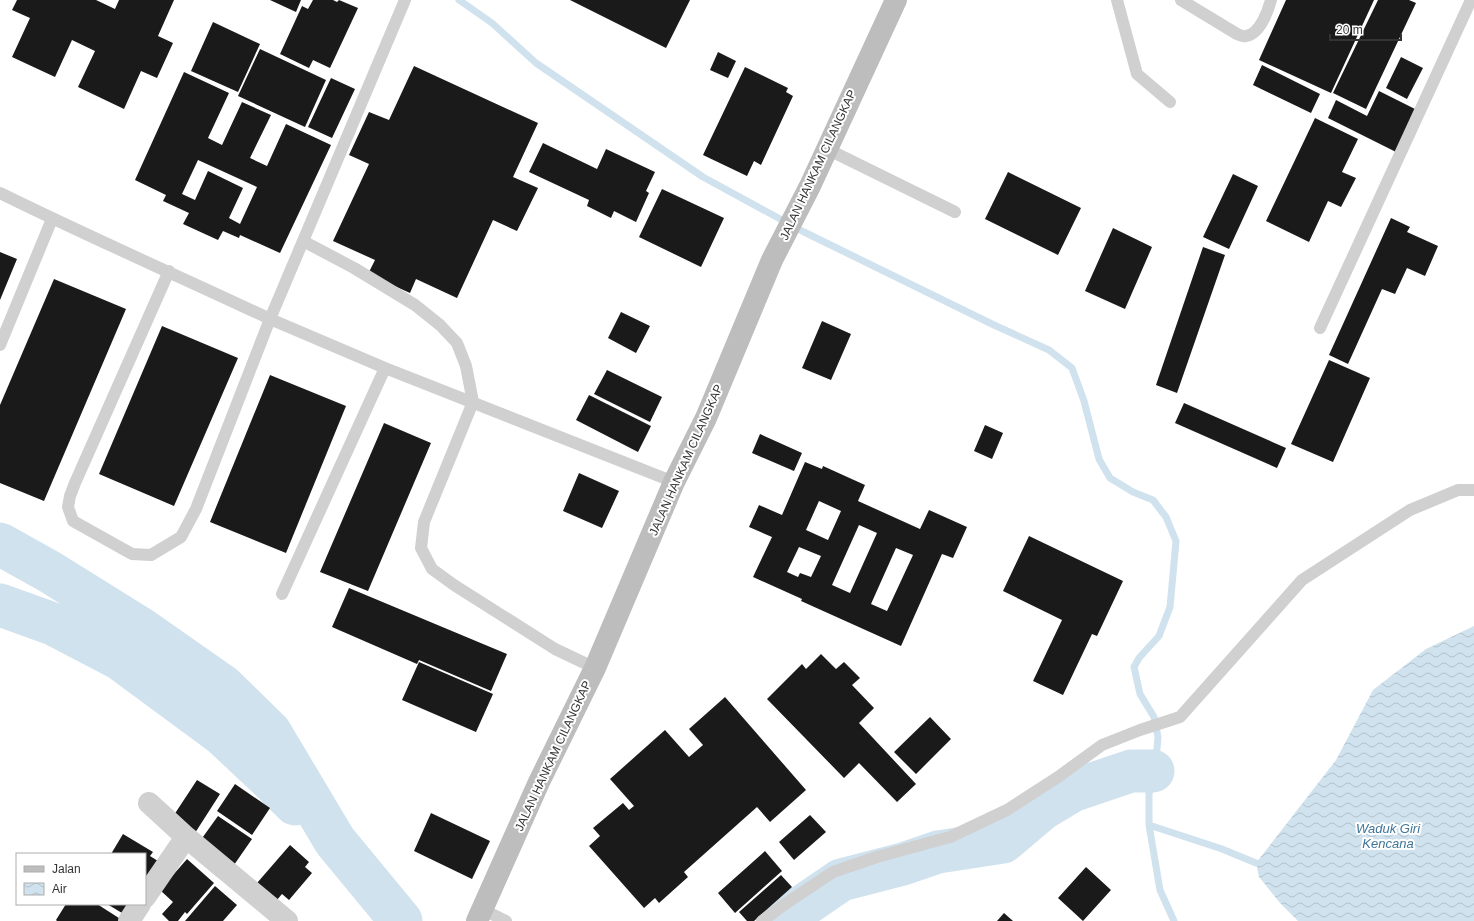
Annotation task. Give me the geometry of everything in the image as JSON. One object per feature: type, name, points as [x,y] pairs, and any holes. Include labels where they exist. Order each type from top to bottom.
[{"type":"street","name":"JALAN HANKAM CILANGKAP","points":[[480,915],[539,782],[595,668],[674,482],[706,418],[772,260],[810,186],[896,0]]},
{"type":"street","points":[[149,803],[186,837],[287,921]]},
{"type":"street","points":[[146,896],[186,837]]},
{"type":"street","points":[[129,921],[139,905]]},
{"type":"lane","points":[[169,271],[75,483],[68,507],[73,521],[132,554],[151,555],[181,537],[196,508],[270,320],[405,0]]},
{"type":"lane","points":[[1117,0],[1138,74],[1170,102]]},
{"type":"lane","points":[[1181,0],[1237,34],[1245,36],[1252,34],[1257,29],[1268,10],[1271,0]]},
{"type":"lane","points":[[1320,328],[1471,0]]},
{"type":"lane","points":[[827,149],[954,212]]},
{"type":"lane","points":[[0,193],[52,219],[169,271],[270,320],[385,368],[674,482]]},
{"type":"lane","points":[[0,346],[52,219]]},
{"type":"lane","points":[[303,241],[354,268],[409,302],[440,325],[457,343],[466,366],[473,402],[424,522],[421,548],[432,569],[454,585],[555,649],[595,668]]},
{"type":"lane","points":[[282,594],[385,368]]},
{"type":"lane","points":[[762,921],[833,872],[877,857],[950,837],[1007,810],[1058,777],[1102,745],[1140,730],[1180,717],[1302,580],[1410,510],[1458,490],[1474,490]]},
{"type":"lane","points":[[480,915],[506,921]]},
{"type":"water","name":"Waduk Giri Kencana","points":[[1474,626],[1474,921],[1298,921],[1280,903],[1259,877],[1256,863],[1336,760],[1373,690],[1426,649]]},
{"type":"building","points":[[17,0],[96,0],[115,9],[119,0],[174,0],[158,36],[173,43],[157,78],[141,71],[124,109],[78,87],[95,51],[72,40],[55,77],[12,57],[30,18],[12,10]]},
{"type":"building","points":[[270,0],[301,0],[296,12]]},
{"type":"building","points":[[313,0],[333,0],[337,2],[339,0],[358,8],[330,68],[313,60],[309,68],[280,54],[302,6],[308,9]]},
{"type":"building","points":[[570,0],[690,0],[666,48]]},
{"type":"building","points":[[1286,0],[1374,0],[1331,93],[1259,60]]},
{"type":"building","points":[[1378,0],[1409,0],[1416,3],[1366,109],[1333,93]]},
{"type":"building","points":[[213,22],[260,44],[238,92],[191,71]]},
{"type":"building","points":[[260,49],[326,80],[305,127],[238,96]]},
{"type":"building","points":[[718,52],[736,61],[728,78],[710,70]]},
{"type":"building","points":[[1401,57],[1423,68],[1407,99],[1386,88]]},
{"type":"building","points":[[1262,65],[1320,94],[1311,113],[1253,85]]},
{"type":"building","points":[[414,66],[538,123],[513,177],[538,188],[517,231],[493,220],[457,298],[416,279],[410,293],[368,274],[375,260],[333,241],[369,164],[349,155],[369,112],[389,120]]},
{"type":"building","points":[[745,67],[788,88],[786,92],[793,96],[761,165],[754,161],[747,176],[703,155]]},
{"type":"building","points":[[184,72],[229,93],[208,138],[222,145],[242,102],[271,115],[250,158],[267,166],[286,124],[331,145],[280,253],[240,235],[239,238],[223,231],[218,240],[183,224],[189,213],[163,201],[166,195],[135,180]],"holes":[[[198,160],[257,187],[240,224],[229,218],[243,188],[208,171],[195,200],[182,194]]]},
{"type":"building","points":[[331,78],[355,89],[332,138],[308,127]]},
{"type":"building","points":[[1379,91],[1415,109],[1396,152],[1328,118],[1336,100],[1367,116]]},
{"type":"building","points":[[1315,118],[1358,139],[1342,172],[1356,178],[1341,207],[1328,201],[1309,242],[1266,221]]},
{"type":"building","points":[[543,143],[597,169],[606,149],[655,172],[646,191],[649,193],[636,222],[614,211],[611,218],[587,206],[589,200],[529,172]]},
{"type":"building","points":[[1008,172],[1081,208],[1058,255],[985,219]]},
{"type":"building","points":[[1233,174],[1258,186],[1229,249],[1203,237]]},
{"type":"building","points":[[662,189],[724,218],[701,267],[639,237]]},
{"type":"building","points":[[1391,218],[1410,227],[1407,232],[1438,246],[1425,276],[1407,268],[1395,294],[1382,289],[1348,364],[1329,355]]},
{"type":"building","points":[[1113,228],[1152,247],[1125,309],[1085,291]]},
{"type":"building","points":[[1203,247],[1225,255],[1177,393],[1156,385]]},
{"type":"building","points":[[0,252],[17,259],[0,300]]},
{"type":"building","points":[[54,279],[126,309],[44,501],[0,483],[0,405]]},
{"type":"building","points":[[621,312],[650,326],[636,353],[608,338]]},
{"type":"building","points":[[822,321],[851,334],[831,380],[802,368]]},
{"type":"building","points":[[162,326],[238,358],[174,506],[99,474]]},
{"type":"building","points":[[1329,360],[1370,378],[1333,462],[1291,444]]},
{"type":"building","points":[[607,370],[662,397],[650,422],[594,394]]},
{"type":"building","points":[[270,375],[346,406],[286,553],[210,522]]},
{"type":"building","points":[[589,395],[651,426],[638,452],[576,420]]},
{"type":"building","points":[[1184,403],[1286,448],[1277,468],[1175,423]]},
{"type":"building","points":[[384,423],[431,443],[368,591],[320,572]]},
{"type":"building","points":[[985,425],[1003,433],[992,459],[974,451]]},
{"type":"building","points":[[760,434],[802,453],[794,471],[752,453]]},
{"type":"building","points":[[805,462],[822,469],[823,466],[865,485],[858,501],[920,529],[929,510],[967,527],[953,558],[942,554],[901,646],[801,601],[802,599],[753,577],[772,537],[749,527],[759,505],[782,515]],"holes":[[[819,501],[841,511],[828,540],[806,530]],[[859,525],[877,533],[850,593],[832,585]],[[799,547],[821,556],[811,577],[800,573],[798,577],[787,572]],[[896,548],[913,555],[887,611],[871,604]]]},
{"type":"building","points":[[579,473],[619,491],[602,528],[563,511]]},
{"type":"building","points":[[1029,536],[1123,581],[1097,636],[1092,634],[1063,695],[1033,681],[1062,620],[1003,591]]},
{"type":"building","points":[[349,588],[507,654],[491,691],[419,660],[417,664],[332,627]]},
{"type":"building","points":[[821,654],[836,669],[844,662],[860,678],[852,685],[874,708],[859,723],[916,784],[897,802],[859,763],[844,778],[767,699],[802,664],[806,669]]},
{"type":"building","points":[[419,662],[493,694],[476,732],[402,700]]},
{"type":"building","points":[[725,697],[806,790],[770,822],[757,807],[684,872],[688,877],[659,903],[655,898],[644,908],[589,846],[600,836],[593,828],[623,803],[629,810],[634,806],[610,779],[665,730],[689,757],[703,745],[689,729]]},
{"type":"building","points":[[930,717],[951,739],[916,774],[894,752]]},
{"type":"building","points":[[197,780],[220,794],[195,833],[172,818]]},
{"type":"building","points":[[235,784],[270,808],[252,835],[217,811]]},
{"type":"building","points":[[431,813],[490,841],[472,879],[414,851]]},
{"type":"building","points":[[810,815],[826,832],[794,860],[779,842]]},
{"type":"building","points":[[218,816],[252,839],[234,865],[200,841]]},
{"type":"building","points":[[123,834],[153,852],[150,856],[158,861],[148,877],[146,876],[146,853],[112,853]]},
{"type":"building","points":[[290,845],[309,862],[305,867],[312,873],[289,900],[282,894],[271,907],[251,890]]},
{"type":"building","points":[[765,851],[782,871],[735,913],[718,893]]},
{"type":"building","points":[[187,859],[214,883],[187,914],[185,912],[178,921],[169,921],[162,914],[173,902],[160,890]]},
{"type":"building","points":[[1086,867],[1111,890],[1083,921],[1058,898]]},
{"type":"building","points":[[781,875],[792,887],[754,921],[747,921],[739,912]]},
{"type":"building","points":[[215,886],[237,905],[223,921],[185,921]]},
{"type":"building","points":[[65,905],[99,905],[122,920],[57,921],[56,920]]},
{"type":"building","points":[[109,905],[127,905],[122,913]]},
{"type":"building","points":[[1004,913],[1013,921],[997,921]]},
{"type":"waterway","points":[[459,0],[492,23],[536,63],[703,177],[804,232],[994,325],[1049,350],[1072,368],[1084,401],[1099,459],[1110,478],[1133,492],[1153,500],[1166,517],[1176,541],[1170,607],[1159,636],[1139,658],[1134,667],[1140,694],[1154,717],[1158,737],[1156,760],[1149,794],[1149,825],[1160,890],[1174,921]]},
{"type":"waterway","points":[[0,544],[50,572],[143,630],[223,686],[270,732],[335,841],[401,921]]},
{"type":"waterway","points":[[0,605],[53,624],[120,659],[223,735],[295,804]]},
{"type":"waterway","points":[[781,921],[841,880],[903,864],[938,852],[1003,842],[1042,809],[1072,791],[1131,771],[1153,771]]},
{"type":"waterway","points":[[1149,825],[1222,849],[1256,863]]}]
